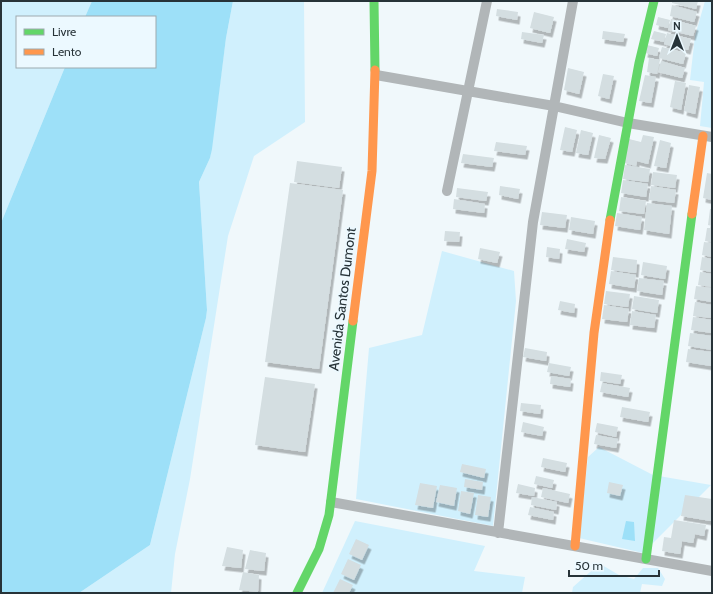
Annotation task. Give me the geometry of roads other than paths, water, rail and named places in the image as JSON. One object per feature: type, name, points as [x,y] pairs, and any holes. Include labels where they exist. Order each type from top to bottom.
[{"type":"street","name":"Avenida Santos Dumont","points":[[297,593],[316,560],[328,526],[372,171],[376,74],[374,1]]},
{"type":"street","points":[[447,192],[467,90],[487,1]]},
{"type":"street","points":[[498,533],[532,222],[573,1]]},
{"type":"street","points":[[575,546],[594,333],[610,220],[639,63],[654,1]]},
{"type":"street","points":[[376,74],[554,106],[628,123],[708,136],[646,559]]},
{"type":"street","points":[[331,502],[712,571]]},
{"type":"water","points":[[92,1],[233,1],[226,38],[212,149],[210,158],[199,182],[207,310],[206,318],[150,545],[79,593],[1,593],[1,223],[65,68],[156,68],[156,16],[85,16]]},
{"type":"water","points":[[626,521],[634,522],[635,541],[622,539]]}]
